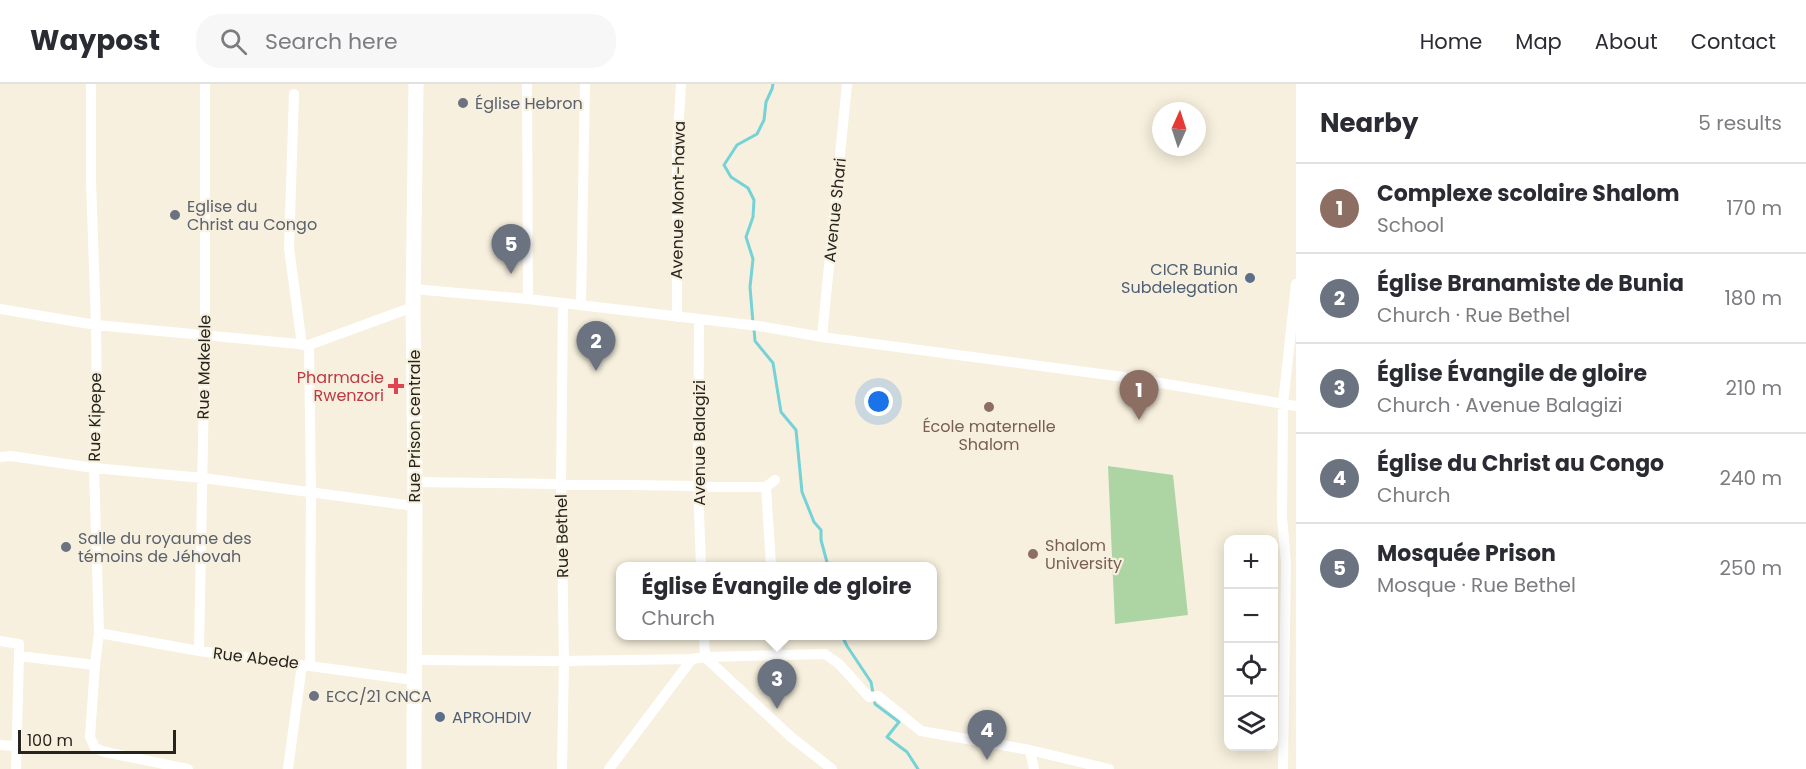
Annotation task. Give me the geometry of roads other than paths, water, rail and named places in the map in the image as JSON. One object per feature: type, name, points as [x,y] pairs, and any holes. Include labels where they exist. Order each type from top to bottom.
[{"type":"street","name":"Rue Kipepe","points":[[91,84],[91,180],[97,398],[94,468],[99,633],[90,737],[94,748],[105,752],[188,769]]},
{"type":"street","name":"Rue Makelele","points":[[199,651],[205,337],[205,84]]},
{"type":"street","name":"Rue Prison centrale","points":[[414,769],[413,289],[416,84]]},
{"type":"street","points":[[527,84],[528,299]]},
{"type":"street","points":[[581,304],[585,84]]},
{"type":"street","name":"Avenue Mont-hawa","points":[[677,317],[677,151],[681,84]]},
{"type":"street","name":"Avenue Shari","points":[[822,337],[847,84]]},
{"type":"street","points":[[288,769],[306,665],[311,492],[305,345],[289,248],[294,94]]},
{"type":"street","points":[[1283,769],[1286,563],[1282,517],[1283,404],[1296,284]]},
{"type":"street","points":[[413,289],[581,304],[754,326],[1131,378],[1296,406]]},
{"type":"street","name":"Rue Bethel","points":[[562,769],[563,303]]},
{"type":"street","points":[[0,309],[96,325],[305,345],[413,307]]},
{"type":"street","name":"Avenue Balagizi","points":[[699,320],[698,485],[701,562]]},
{"type":"street","points":[[0,457],[11,456],[94,468],[203,478],[414,506]]},
{"type":"street","points":[[415,482],[766,487],[775,480]]},
{"type":"street","points":[[766,487],[771,562]]},
{"type":"street","name":"Rue Abede","points":[[99,633],[199,651],[413,680]]},
{"type":"street","points":[[704,640],[705,657],[791,737],[832,769]]},
{"type":"street","points":[[776,640],[778,656]]},
{"type":"street","points":[[0,641],[19,644],[16,769]]},
{"type":"street","points":[[414,660],[564,661],[825,654],[874,697],[921,731],[1030,750],[1109,769]]},
{"type":"street","points":[[19,656],[95,666]]},
{"type":"street","points":[[610,769],[692,659]]},
{"type":"street","points":[[0,745],[16,746]]},
{"type":"street","points":[[1030,750],[1034,769]]},
{"type":"waterway","points":[[753,323],[750,287],[753,259],[746,237],[753,217],[754,200],[748,188],[731,177],[724,165],[737,145],[757,134],[764,120],[766,102],[773,84]]},
{"type":"waterway","points":[[754,329],[755,341],[773,363],[781,412],[796,430],[802,492],[814,522],[821,530],[821,540],[827,562]]},
{"type":"waterway","points":[[844,640],[871,682],[875,704],[899,722],[887,737],[907,752],[918,769]]},
{"type":"place","name":"Église Hebron","points":[[463,103]]},
{"type":"place","name":"Eglise du Christ au Congo","points":[[175,215]]},
{"type":"place","name":"Mosquée Prison","points":[[511,274]]},
{"type":"place","name":"CICR Bunia Subdelegation","points":[[1250,278]]},
{"type":"place","name":"Église Branamiste de Bunia","points":[[596,371]]},
{"type":"place","name":"Pharmacie Rwenzori","points":[[396,386]]},
{"type":"place","name":"École maternelle Shalom","points":[[989,407]]},
{"type":"place","name":"Complexe scolaire Shalom","points":[[1139,420]]},
{"type":"place","name":"Salle du royaume des témoins de Jéhovah","points":[[66,547]]},
{"type":"place","name":"Shalom University","points":[[1033,554]]},
{"type":"place","name":"ECC/21 CNCA","points":[[314,696]]},
{"type":"place","name":"Église Évangile de gloire","points":[[777,709]]},
{"type":"place","name":"APROHDIV","points":[[440,717]]},
{"type":"place","name":"Église du Christ au Congo","points":[[987,760]]}]
